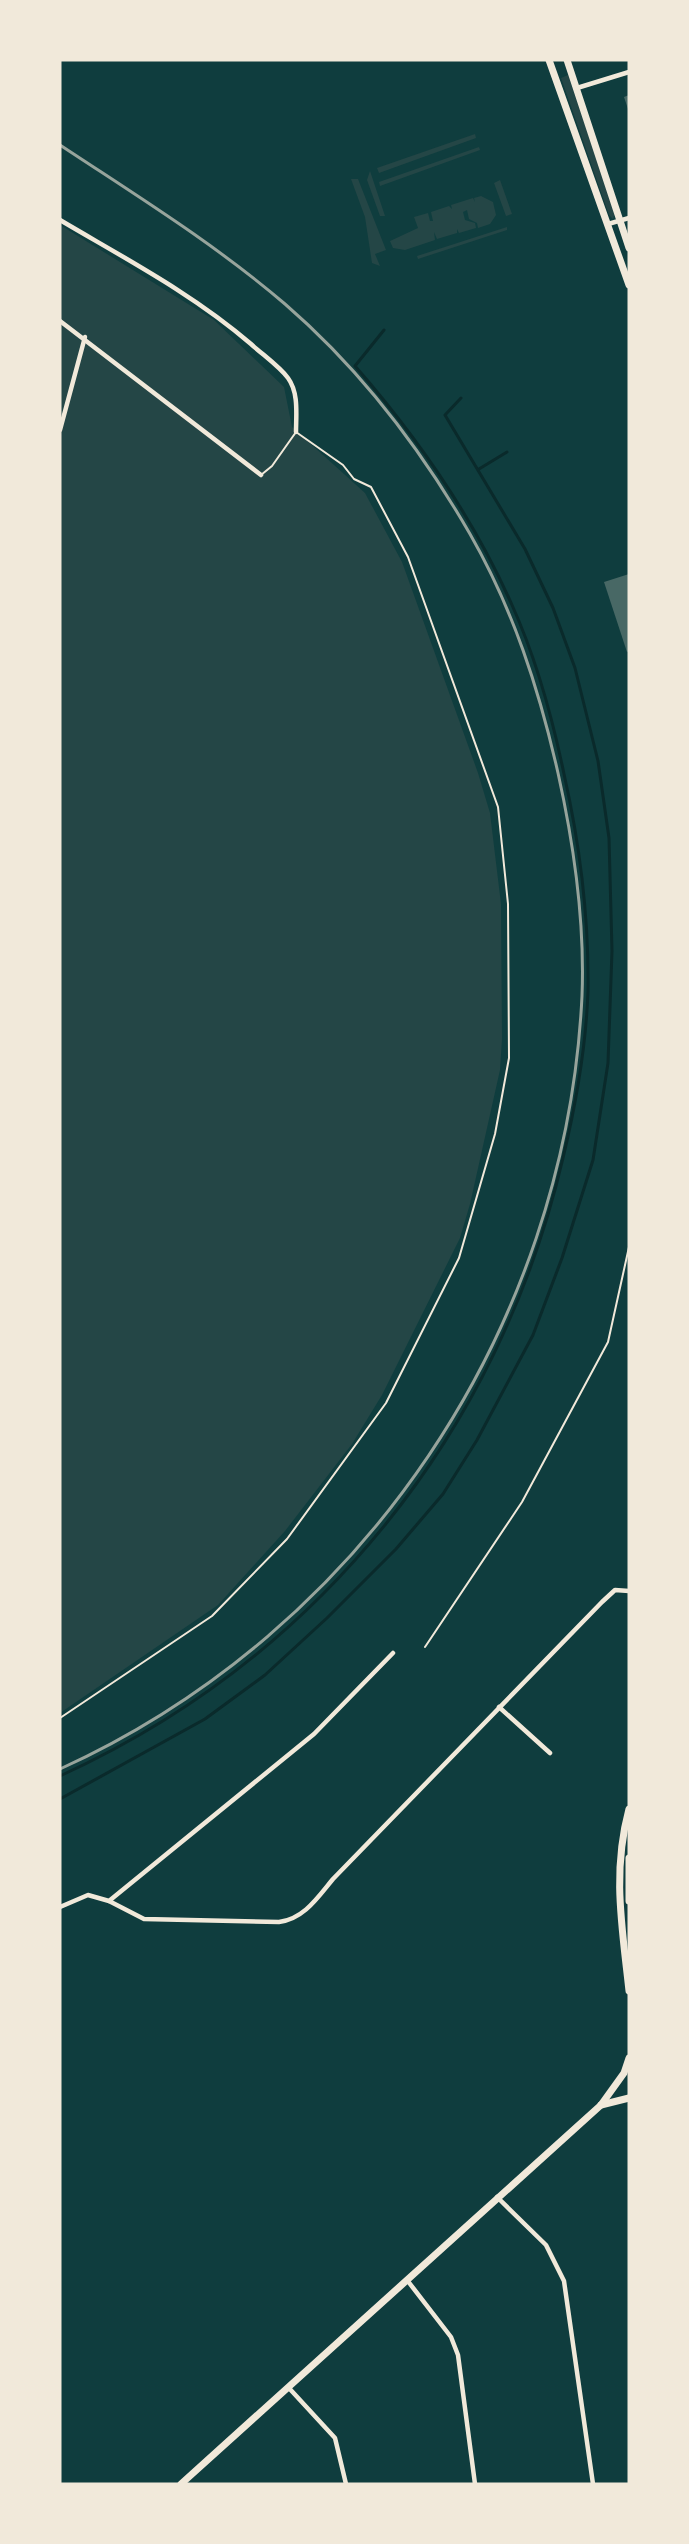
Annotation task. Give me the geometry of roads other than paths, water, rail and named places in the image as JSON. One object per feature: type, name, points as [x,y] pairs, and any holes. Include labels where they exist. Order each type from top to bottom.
[{"type":"main road","points":[[549,60],[629,285]]},
{"type":"main road","points":[[567,60],[629,248]]},
{"type":"main road","points":[[629,1809],[621,1840],[618,1866],[618,1894],[629,1990]]},
{"type":"main road","points":[[629,1858],[629,1901]]},
{"type":"main road","points":[[181,2484],[497,2197],[602,2105],[624,2073],[629,2058]]},
{"type":"main road","points":[[602,2105],[629,2098]]},
{"type":"street","points":[[577,88],[629,72]]},
{"type":"street","points":[[608,224],[629,218]]},
{"type":"street","points":[[60,220],[148,271],[216,315],[264,356],[289,379],[296,397],[296,432]]},
{"type":"street","points":[[60,321],[85,337],[261,475]]},
{"type":"street","points":[[60,430],[85,337]]},
{"type":"street","points":[[60,1907],[88,1895],[110,1901],[144,1919],[279,1922],[293,1919],[307,1910],[499,1707],[615,1590],[629,1591]]},
{"type":"street","points":[[110,1901],[314,1734],[393,1653]]},
{"type":"street","points":[[499,1707],[550,1753]]},
{"type":"street","points":[[497,2197],[546,2245],[564,2281],[593,2484]]},
{"type":"street","points":[[407,2280],[451,2337],[458,2355],[475,2484]]},
{"type":"street","points":[[288,2387],[335,2438],[346,2484]]},
{"type":"lane","points":[[60,1718],[212,1616],[287,1539],[386,1403],[459,1258],[495,1134],[509,1058],[508,904],[498,807],[408,557],[371,487],[354,478],[343,465],[296,432],[272,466],[261,475]]},
{"type":"lane","points":[[425,1647],[522,1502],[608,1342],[629,1247]]},
{"type":"waterway","points":[[60,1776],[153,1727],[238,1668],[316,1601],[384,1526],[444,1443],[494,1354],[534,1259],[568,1138],[583,1054],[588,964],[579,855],[559,752],[549,709],[529,646],[497,572],[442,479],[401,421],[355,366],[384,330]]},
{"type":"waterway","points":[[60,1799],[205,1719],[265,1675],[327,1618],[396,1549],[443,1494],[477,1440],[533,1335],[562,1258],[593,1160],[608,1063],[612,951],[609,838],[598,761],[575,668],[553,608],[525,549],[445,415],[461,398]]},
{"type":"waterway","points":[[479,469],[507,452]]},
{"type":"railway","points":[[60,145],[175,221],[285,304],[363,382],[431,471],[485,562],[512,620],[533,680],[558,773],[569,828],[582,940],[582,996],[567,1119],[536,1238],[490,1351],[429,1456],[354,1552],[267,1637],[169,1710],[60,1769]]}]
